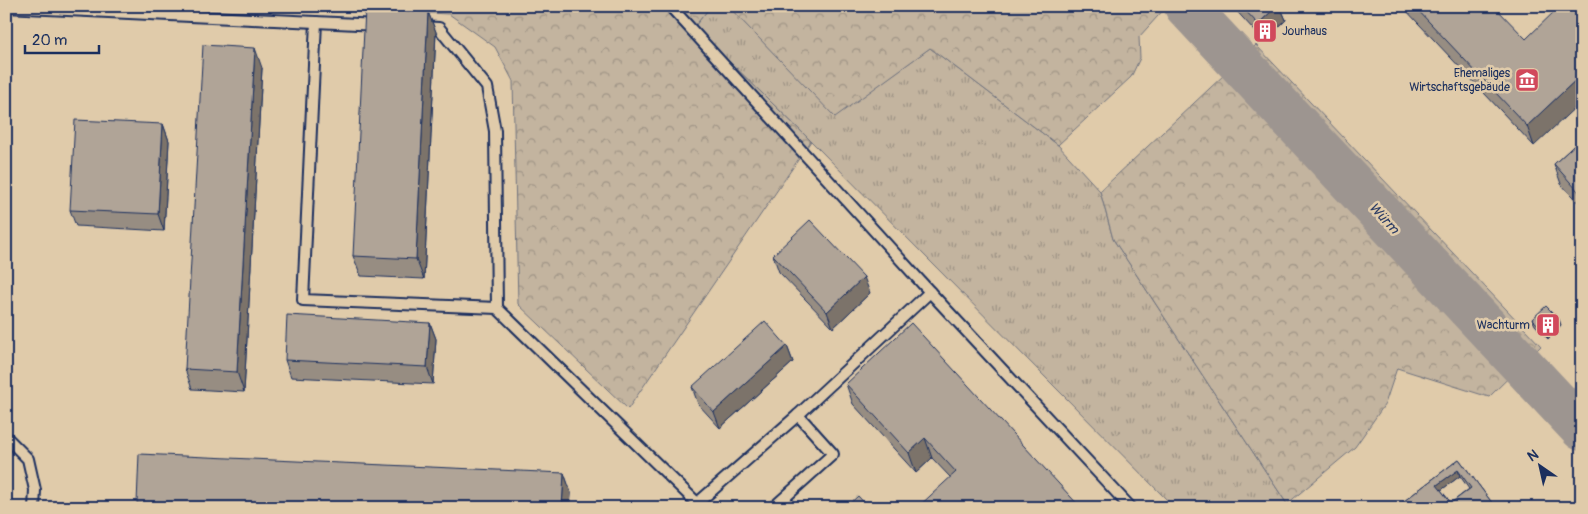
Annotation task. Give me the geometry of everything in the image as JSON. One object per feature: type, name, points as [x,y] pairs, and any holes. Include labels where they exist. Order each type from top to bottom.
[{"type":"lane","points":[[670,6],[930,292],[1131,508]]},
{"type":"lane","points":[[6,7],[392,26]]},
{"type":"lane","points":[[316,22],[302,300],[497,308],[694,506],[798,415],[930,292]]},
{"type":"lane","points":[[410,27],[439,28],[486,87],[495,130],[497,308]]},
{"type":"lane","points":[[773,508],[833,454],[798,415]]},
{"type":"lane","points":[[6,438],[28,459],[35,490],[34,508]]},
{"type":"green space","points":[[284,6],[711,6],[694,27],[811,141],[628,409],[518,304],[513,81],[495,47],[449,14]]},
{"type":"green space","points":[[711,6],[728,6],[835,116],[930,48],[1058,145],[1100,191],[1113,239],[1287,504],[1283,508],[1175,508],[811,141],[694,27]]},
{"type":"green space","points":[[728,6],[1167,6],[1139,37],[1140,58],[1131,77],[1058,145],[930,48],[835,117]]},
{"type":"green space","points":[[1256,45],[1541,346],[1489,397],[1397,368],[1385,404],[1355,447],[1287,504],[1113,239],[1100,191]]},
{"type":"building","points":[[1241,6],[1277,6],[1258,24]]},
{"type":"building","name":"Ehemaliges Wirtschaftsgebäude","points":[[1414,6],[1494,6],[1526,39],[1560,6],[1582,6],[1582,74],[1527,126]]},
{"type":"building","points":[[365,9],[428,12],[416,259],[353,256]]},
{"type":"building","points":[[203,45],[255,48],[237,372],[185,369]]},
{"type":"building","points":[[75,120],[163,124],[158,214],[70,210]]},
{"type":"building","points":[[1582,138],[1582,187],[1578,191],[1554,164]]},
{"type":"building","points":[[810,220],[864,277],[827,312],[773,255]]},
{"type":"building","points":[[1546,306],[1559,319],[1546,332],[1532,319]]},
{"type":"building","points":[[287,315],[430,323],[427,367],[285,360]]},
{"type":"building","points":[[765,321],[787,346],[714,412],[692,387]]},
{"type":"building","points":[[911,323],[1081,508],[917,508],[956,472],[925,438],[909,453],[846,384]]},
{"type":"building","points":[[139,454],[564,473],[562,508],[254,508],[137,503]]},
{"type":"building","points":[[1459,459],[1496,508],[1395,508]],"holes":[[[1458,470],[1471,488],[1451,503],[1437,485]]]},
{"type":"building","points":[[858,496],[869,508],[845,508]]},
{"type":"waterway","name":"Würm","points":[[1186,6],[1582,429]]},
{"type":"place","name":"Jourhaus","points":[[1265,31]]},
{"type":"place","name":"Ehemaliges Wirtschaftsgebäude","points":[[1527,80]]},
{"type":"place","name":"Wachturm","points":[[1548,325]]}]
